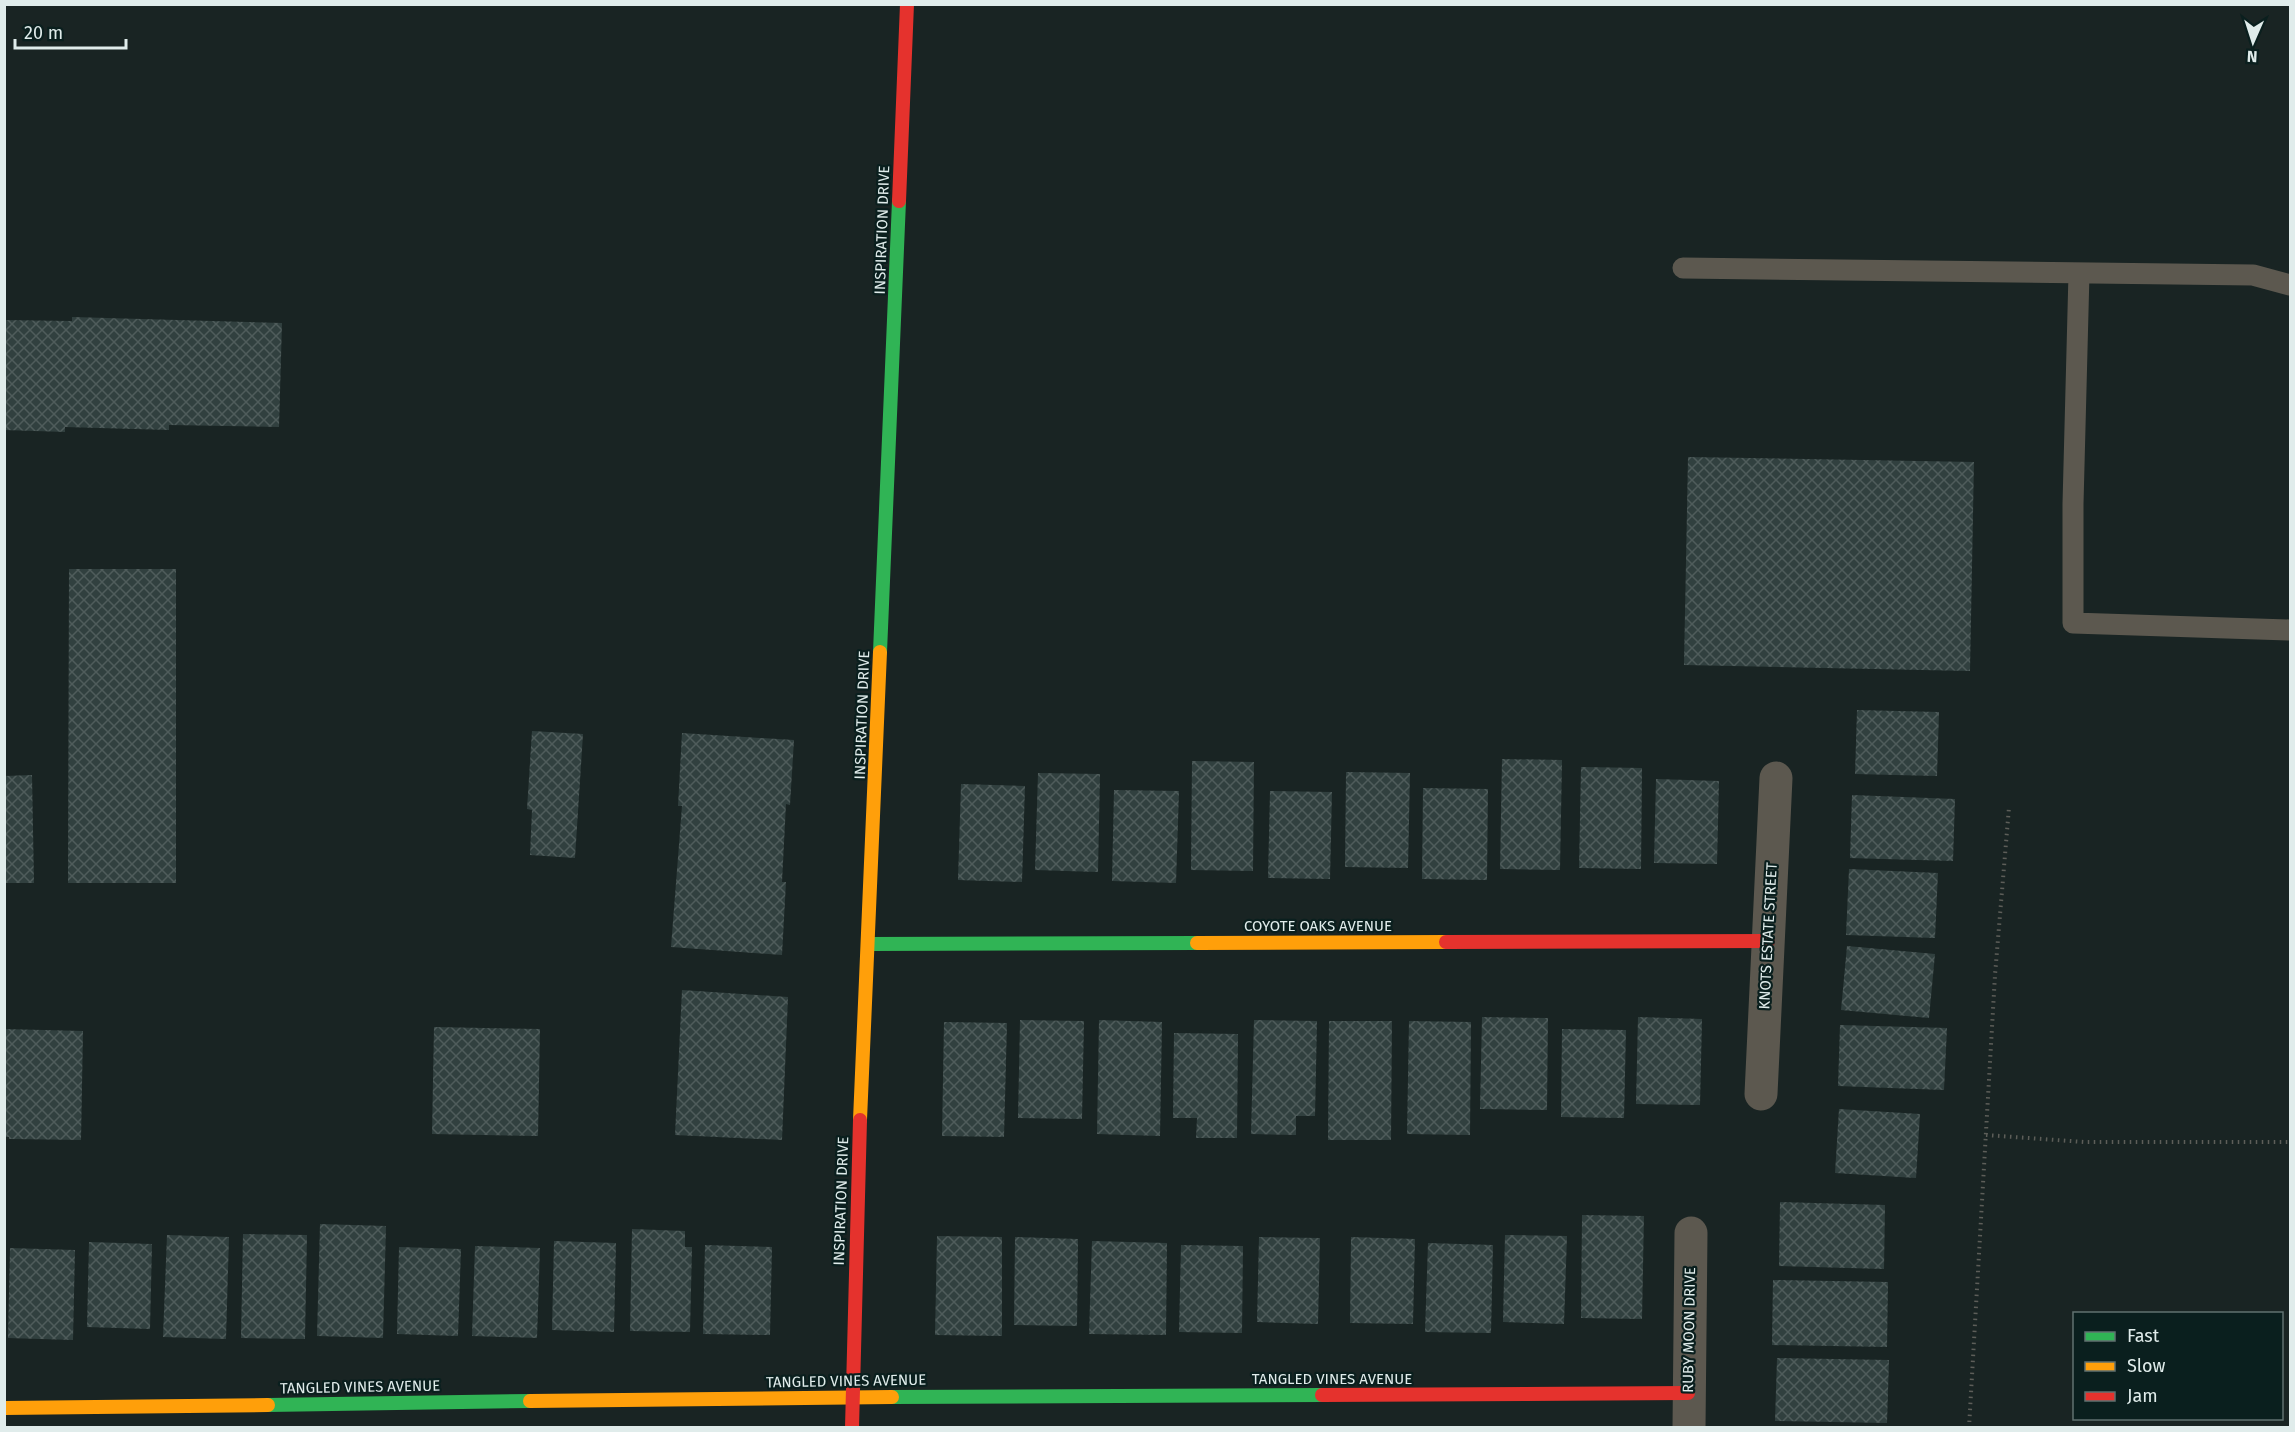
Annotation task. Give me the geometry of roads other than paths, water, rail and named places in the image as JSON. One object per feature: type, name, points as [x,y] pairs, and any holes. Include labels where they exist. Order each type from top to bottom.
[{"type":"street","name":"INSPIRATION DRIVE","points":[[852,1428],[857,1192],[907,4]]},
{"type":"street","name":"KNOTS ESTATE STREET","points":[[1761,1094],[1776,778]]},
{"type":"street","name":"COYOTE OAKS AVENUE","points":[[869,944],[1768,941]]},
{"type":"street","name":"RUBY MOON DRIVE","points":[[1689,1428],[1691,1233]]},
{"type":"street","name":"TANGLED VINES AVENUE","points":[[4,1408],[852,1397],[1688,1393]]},
{"type":"lane","points":[[1683,268],[2253,275],[2290,285]]},
{"type":"lane","points":[[2079,273],[2073,493],[2073,624],[2290,630]]}]
